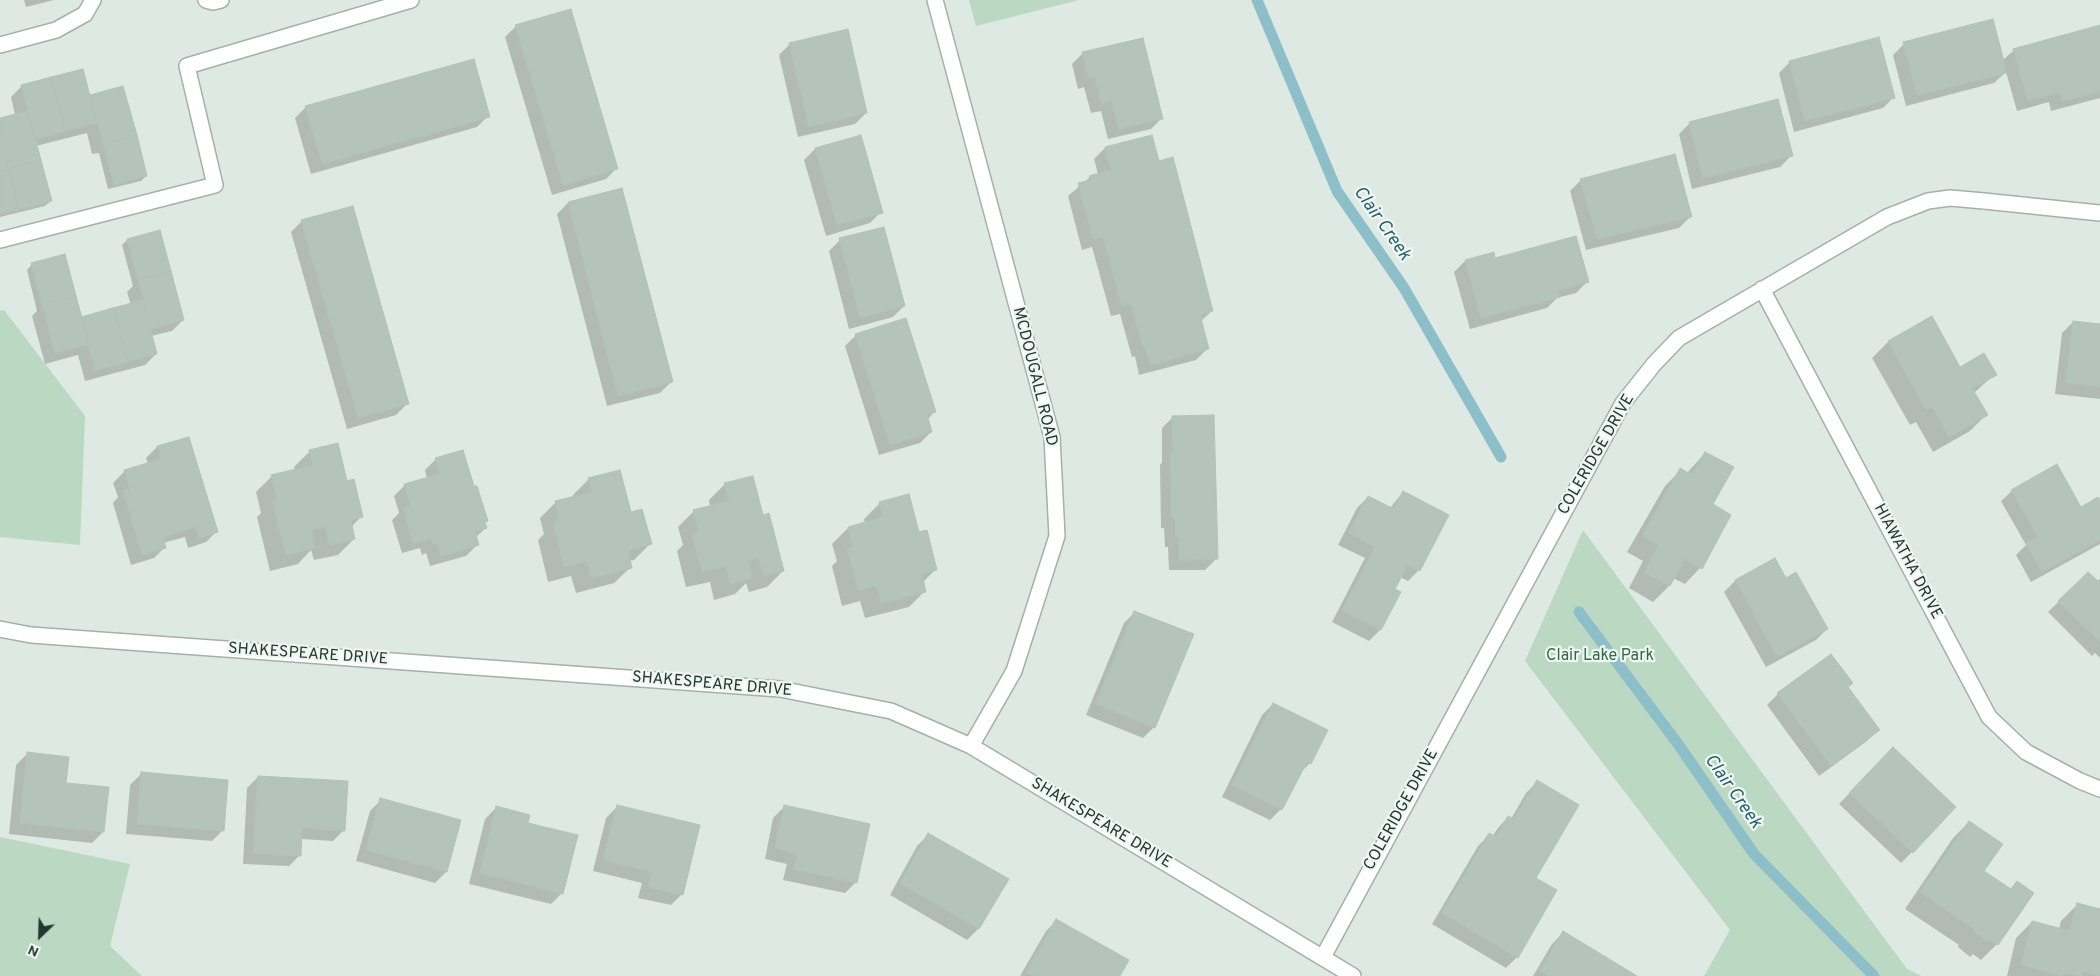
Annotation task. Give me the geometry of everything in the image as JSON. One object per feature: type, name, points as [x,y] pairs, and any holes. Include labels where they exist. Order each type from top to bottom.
[{"type":"street","points":[[0,45],[56,30],[85,14],[93,0]]},
{"type":"street","points":[[206,0],[213,2],[221,0]]},
{"type":"street","points":[[0,240],[215,185],[187,66],[411,0]]},
{"type":"street","name":"MCDOUGALL ROAD","points":[[935,0],[1052,436],[1057,526],[1057,536],[1014,671],[971,746]]},
{"type":"street","name":"COLERIDGE DRIVE","points":[[1323,957],[1623,403],[1654,364],[1679,338],[1887,217],[1928,201],[1950,198],[2100,213]]},
{"type":"street","name":"HIAWATHA DRIVE","points":[[1762,289],[1989,717],[2026,752],[2080,781],[2100,789]]},
{"type":"street","name":"SHAKESPEARE DRIVE","points":[[0,629],[31,635],[780,689],[891,711],[971,746],[1353,976]]},
{"type":"green space","points":[[969,0],[1079,0],[976,26]]},
{"type":"green space","points":[[4,310],[85,416],[80,545],[0,537],[0,311]]},
{"type":"green space","name":"Clair Lake Park","points":[[1583,530],[1907,969],[1922,976],[1704,976],[1730,930],[1525,661]]},
{"type":"green space","points":[[0,837],[130,864],[110,946],[142,976],[0,976]]},
{"type":"building","points":[[571,9],[618,169],[563,185],[515,25]]},
{"type":"building","points":[[1993,19],[2007,73],[1917,95],[1903,42]]},
{"type":"building","points":[[2100,25],[2100,91],[2062,101],[2060,92],[2028,101],[2013,49]]},
{"type":"building","points":[[848,29],[867,113],[809,127],[789,43]]},
{"type":"building","points":[[1879,37],[1895,98],[1805,121],[1789,61]]},
{"type":"building","points":[[1143,38],[1163,119],[1119,129],[1112,101],[1101,103],[1095,77],[1089,79],[1082,52]]},
{"type":"building","points":[[474,59],[490,117],[322,164],[305,106]]},
{"type":"building","points":[[83,69],[97,123],[65,131],[51,77]]},
{"type":"building","points":[[51,77],[65,131],[35,139],[21,85]]},
{"type":"building","points":[[123,86],[137,135],[103,144],[90,95]]},
{"type":"building","points":[[1778,99],[1793,156],[1703,178],[1689,122]]},
{"type":"building","points":[[28,111],[41,160],[8,169],[0,141],[0,118]]},
{"type":"building","points":[[137,135],[147,176],[114,185],[103,144]]},
{"type":"building","points":[[861,135],[883,213],[837,225],[815,148]]},
{"type":"building","points":[[1152,135],[1159,161],[1173,157],[1213,311],[1200,315],[1209,349],[1150,365],[1131,304],[1122,306],[1103,237],[1093,239],[1078,183],[1091,180],[1089,176],[1111,170],[1105,147]]},
{"type":"building","points":[[0,141],[8,169],[0,171]]},
{"type":"building","points":[[1675,154],[1692,217],[1597,239],[1580,179]]},
{"type":"building","points":[[41,160],[52,201],[19,210],[8,169]]},
{"type":"building","points":[[8,169],[19,210],[0,214],[0,171]]},
{"type":"building","points":[[622,188],[673,382],[618,396],[568,202]]},
{"type":"building","points":[[353,206],[409,404],[358,418],[301,220]]},
{"type":"building","points":[[884,227],[905,306],[860,318],[839,238]]},
{"type":"building","points":[[160,230],[171,271],[138,279],[127,239]]},
{"type":"building","points":[[1576,236],[1589,282],[1558,290],[1560,297],[1481,318],[1465,260],[1494,252],[1495,258]]},
{"type":"building","points":[[65,254],[76,296],[42,304],[31,263]]},
{"type":"building","points":[[171,271],[184,320],[151,329],[138,279]]},
{"type":"building","points":[[76,296],[89,344],[55,353],[42,304]]},
{"type":"building","points":[[143,300],[157,354],[128,362],[113,308]]},
{"type":"building","points":[[113,308],[128,362],[95,371],[81,317]]},
{"type":"building","points":[[1932,316],[1960,367],[1984,353],[1997,375],[1972,388],[1988,415],[1949,437],[1932,407],[1926,410],[1888,341]]},
{"type":"building","points":[[906,318],[936,412],[927,415],[932,432],[890,445],[855,334]]},
{"type":"building","points":[[2073,321],[2100,324],[2100,387],[2066,383]]},
{"type":"building","points":[[1214,415],[1218,559],[1180,560],[1179,537],[1175,536],[1175,518],[1172,517],[1170,453],[1173,453],[1172,416]]},
{"type":"building","points":[[189,437],[218,532],[199,538],[196,527],[163,537],[166,548],[142,555],[123,491],[130,489],[124,470],[161,459],[157,446]]},
{"type":"building","points":[[338,443],[347,481],[354,479],[363,517],[351,520],[355,539],[330,545],[325,527],[311,530],[315,548],[286,555],[272,500],[277,498],[271,475],[313,465],[309,450]]},
{"type":"building","points":[[463,450],[474,486],[477,486],[488,521],[485,522],[487,528],[475,532],[479,545],[441,556],[437,543],[433,544],[431,538],[413,543],[403,508],[411,506],[404,484],[440,474],[435,458]]},
{"type":"building","points":[[1705,452],[1734,467],[1713,504],[1731,515],[1702,569],[1685,559],[1670,586],[1644,572],[1659,545],[1642,536],[1680,468],[1692,475]]},
{"type":"building","points":[[2057,464],[2081,507],[2098,497],[2100,500],[2100,540],[2042,572],[2026,543],[2038,537],[2011,490]]},
{"type":"building","points":[[620,470],[631,512],[642,509],[652,544],[628,550],[632,568],[592,578],[587,561],[564,567],[553,523],[560,521],[555,501],[592,492],[588,478]]},
{"type":"building","points":[[753,476],[763,515],[769,513],[784,571],[764,576],[759,558],[748,560],[752,578],[730,584],[726,566],[702,572],[692,534],[699,532],[693,510],[729,501],[724,483]]},
{"type":"building","points":[[1403,491],[1449,515],[1420,571],[1408,565],[1395,589],[1401,592],[1381,630],[1342,611],[1375,547],[1349,533],[1368,496],[1394,509]]},
{"type":"building","points":[[909,494],[919,532],[927,530],[937,570],[922,574],[926,592],[881,603],[876,586],[858,590],[847,548],[853,547],[848,527],[883,517],[879,502]]},
{"type":"building","points":[[1775,558],[1786,578],[1796,572],[1828,629],[1777,657],[1735,580]]},
{"type":"building","points":[[2088,572],[2098,581],[2100,579],[2100,642],[2058,601]]},
{"type":"building","points":[[1134,611],[1194,634],[1155,728],[1096,704]]},
{"type":"building","points":[[1831,654],[1853,683],[1848,687],[1880,730],[1831,766],[1777,693]]},
{"type":"building","points":[[1273,703],[1328,730],[1311,764],[1307,762],[1282,810],[1232,785]]},
{"type":"building","points":[[1893,747],[1956,807],[1913,853],[1849,793]]},
{"type":"building","points":[[27,752],[69,757],[66,783],[109,787],[104,832],[20,823]]},
{"type":"building","points":[[141,772],[228,780],[224,831],[137,824]]},
{"type":"building","points":[[258,776],[348,781],[345,831],[302,828],[301,856],[253,853]]},
{"type":"building","points":[[1537,780],[1579,805],[1536,878],[1557,890],[1518,958],[1442,913],[1489,833],[1496,837],[1508,816],[1514,819]]},
{"type":"building","points":[[380,798],[461,820],[447,872],[366,850]]},
{"type":"building","points":[[617,805],[700,825],[683,895],[648,887],[652,872],[603,860]]},
{"type":"building","points":[[784,805],[870,824],[857,883],[794,869],[797,854],[775,848]]},
{"type":"building","points":[[496,806],[530,815],[528,823],[578,835],[563,894],[480,873]]},
{"type":"building","points":[[1969,821],[2003,844],[1984,871],[2011,889],[2017,881],[2034,893],[1998,945],[1989,939],[1987,941],[1973,931],[1974,929],[1920,892]]},
{"type":"building","points":[[928,833],[1009,879],[979,929],[900,883]]},
{"type":"building","points":[[2077,903],[2100,909],[2100,976],[2083,971],[2082,976],[2064,973],[2063,976],[2021,965],[2032,921],[2070,931]]},
{"type":"building","points":[[1056,919],[1129,960],[1120,976],[1034,976],[1026,972]]},
{"type":"building","points":[[1563,931],[1637,976],[1549,976],[1540,970]]},
{"type":"waterway","name":"Clair Creek","points":[[1257,0],[1337,191],[1404,288],[1501,457]]},
{"type":"waterway","name":"Clair Creek","points":[[1579,612],[1678,744],[1754,854],[1874,976]]}]
